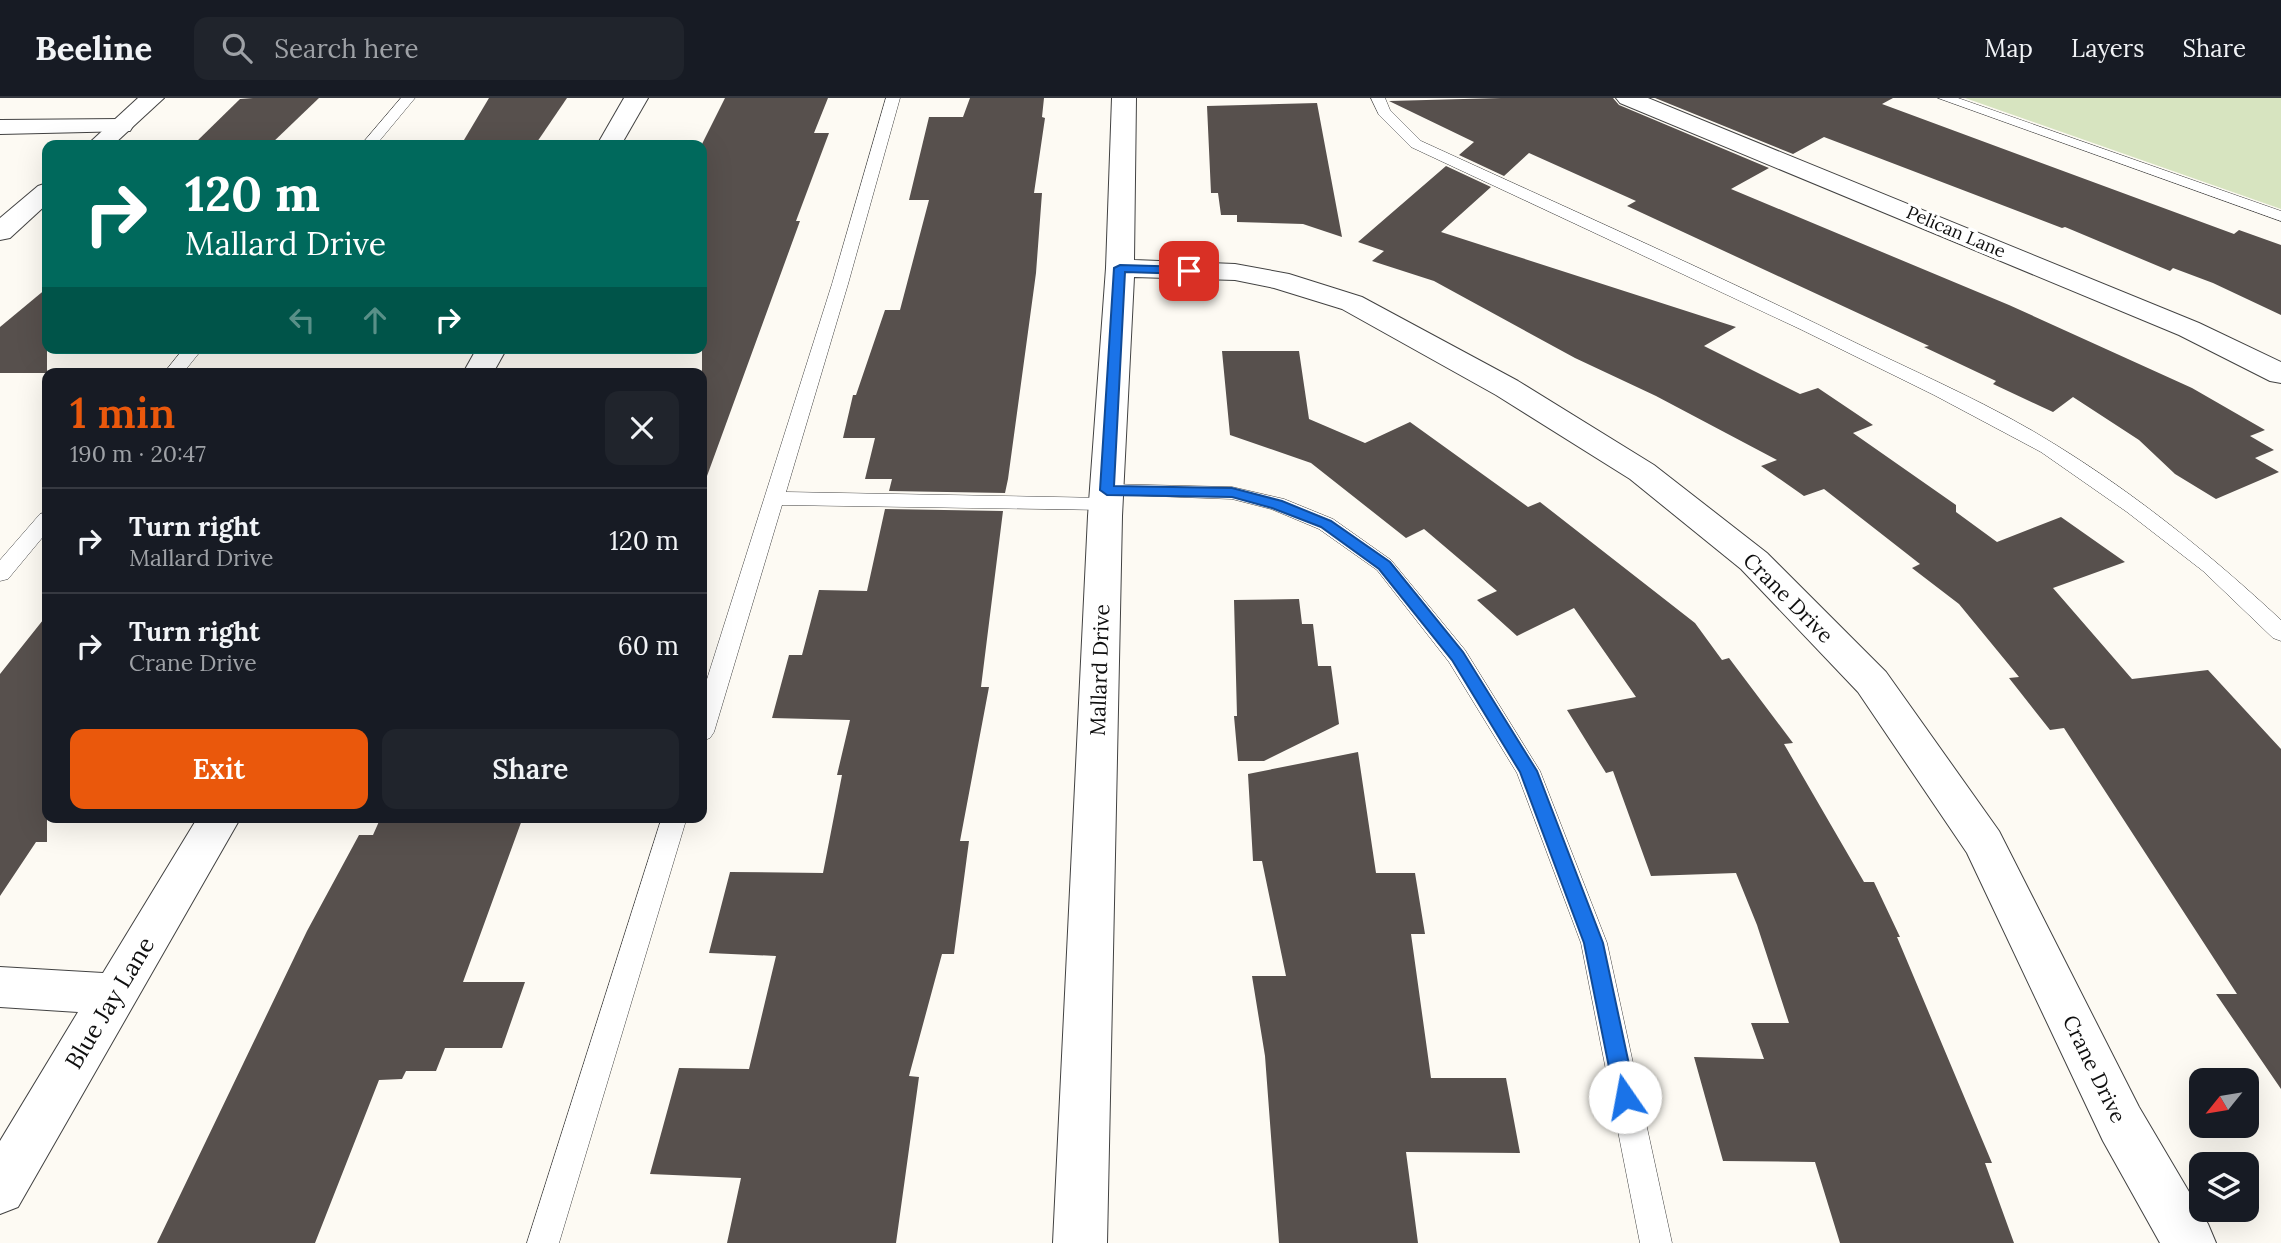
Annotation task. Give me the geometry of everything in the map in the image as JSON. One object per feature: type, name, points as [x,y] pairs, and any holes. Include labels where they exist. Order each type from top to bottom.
[{"type":"street","points":[[105,140],[152,98]]},
{"type":"street","points":[[612,140],[636,98]]},
{"type":"street","name":"Mallard Drive","points":[[1080,1243],[1106,497],[1120,268],[1124,98]]},
{"type":"street","name":"Pelican Lane","points":[[1628,98],[2189,329],[2281,374]]},
{"type":"street","points":[[0,127],[121,126]]},
{"type":"street","points":[[0,232],[42,195]]},
{"type":"street","name":"Crane Drive","points":[[1120,268],[1235,272],[1279,280],[1352,303],[1507,388],[1642,472],[1754,561],[1872,682],[1984,843],[2121,1124],[2189,1243]]},
{"type":"street","name":"Blue Jay Lane","points":[[0,1189],[216,823]]},
{"type":"street","points":[[0,987],[115,994]]},
{"type":"lane","points":[[372,140],[408,98]]},
{"type":"lane","points":[[707,716],[840,284],[893,98]]},
{"type":"lane","points":[[1378,98],[1384,112],[1416,144],[1806,325],[1941,390],[2048,448],[2134,507],[2210,566],[2281,633]]},
{"type":"lane","points":[[1945,98],[2281,216]]},
{"type":"lane","points":[[177,368],[189,354]]},
{"type":"lane","points":[[774,498],[1106,497],[1232,493],[1277,505],[1326,524],[1384,565],[1457,656],[1528,771],[1594,943],[1656,1243]]},
{"type":"lane","points":[[0,574],[42,525]]},
{"type":"lane","points":[[543,1243],[673,823]]},
{"type":"green space","points":[[1965,98],[2281,98],[2281,209]]},
{"type":"building","points":[[319,98],[275,140],[198,140],[240,99]]},
{"type":"building","points":[[489,98],[567,98],[538,140],[464,140]]},
{"type":"building","points":[[725,98],[828,98],[814,133],[829,133],[796,221],[800,221],[707,476],[707,368],[702,368],[702,354],[707,354],[707,140],[704,140]]},
{"type":"building","points":[[970,98],[1044,98],[1042,117],[1045,118],[1034,193],[1042,193],[1036,273],[1008,479],[1005,493],[889,491],[892,479],[865,479],[875,438],[843,438],[853,395],[856,395],[885,310],[900,310],[929,200],[909,200],[929,117],[963,117]]},
{"type":"building","points":[[1613,98],[1619,105],[1769,168],[1731,189],[2009,305],[2192,388],[2265,430],[2250,436],[2274,450],[2255,458],[2279,472],[2216,499],[2175,474],[2139,440],[2073,397],[2053,412],[1924,347],[1929,346],[1627,206],[1636,201],[1529,153],[1504,176],[1459,155],[1474,142],[1389,101]]},
{"type":"building","points":[[1655,98],[1893,98],[1882,104],[2234,234],[2239,230],[2281,245],[2281,315],[2213,283],[2173,268],[2170,271],[2065,227],[1824,137],[1793,154]]},
{"type":"building","points":[[1317,103],[1342,237],[1303,224],[1237,222],[1237,215],[1221,215],[1218,193],[1211,193],[1207,106]]},
{"type":"building","points":[[1446,166],[1491,187],[1441,232],[1736,327],[1704,346],[1800,394],[1818,388],[1873,425],[1853,433],[1956,505],[1956,512],[1997,542],[2061,517],[2125,562],[2053,588],[2132,679],[2208,670],[2281,749],[2281,1089],[2216,994],[2237,994],[2064,728],[2050,730],[2009,678],[2019,677],[1959,604],[1912,568],[1920,564],[1824,489],[1804,496],[1761,466],[1777,460],[1656,396],[1575,358],[1434,281],[1372,261],[1384,251],[1358,242]]},
{"type":"building","points":[[42,292],[42,354],[47,354],[47,368],[42,368],[42,373],[0,373],[0,327]]},
{"type":"building","points":[[1222,351],[1299,351],[1309,419],[1365,443],[1410,422],[1528,507],[1540,502],[1695,623],[1722,660],[1729,658],[1793,743],[1784,744],[1864,882],[1874,882],[1900,937],[1897,937],[1992,1163],[1985,1163],[2014,1243],[1840,1243],[1815,1162],[1723,1161],[1694,1057],[1764,1059],[1751,1023],[1789,1023],[1757,925],[1736,873],[1651,876],[1613,771],[1606,773],[1567,710],[1636,697],[1574,608],[1517,636],[1477,600],[1497,591],[1424,529],[1406,538],[1311,463],[1230,435]]},
{"type":"building","points":[[885,509],[1003,511],[981,687],[989,687],[960,841],[969,841],[954,954],[942,954],[909,1076],[919,1077],[896,1243],[727,1243],[741,1178],[650,1174],[679,1068],[749,1069],[776,956],[709,953],[730,872],[823,873],[842,775],[837,775],[850,720],[772,718],[789,655],[802,655],[819,590],[867,591]]},
{"type":"building","points":[[1299,599],[1302,624],[1313,624],[1318,666],[1331,666],[1339,724],[1264,761],[1238,761],[1234,716],[1237,716],[1234,600]]},
{"type":"building","points":[[42,621],[42,823],[47,823],[47,842],[36,842],[0,896],[0,674]]},
{"type":"building","points":[[1358,752],[1376,873],[1415,873],[1425,934],[1411,934],[1431,1078],[1506,1078],[1520,1153],[1406,1152],[1418,1243],[1279,1243],[1265,1056],[1252,976],[1286,976],[1262,861],[1253,861],[1248,774]]},
{"type":"building","points":[[378,823],[521,823],[463,982],[525,982],[502,1048],[445,1048],[436,1071],[406,1071],[402,1079],[379,1080],[315,1243],[157,1243],[307,931],[359,835],[373,835]]},
{"type":"route","points":[[1189,271],[1120,268],[1107,490],[1232,493],[1277,505],[1326,524],[1384,565],[1457,656],[1528,771],[1594,943],[1625,1097]]}]
